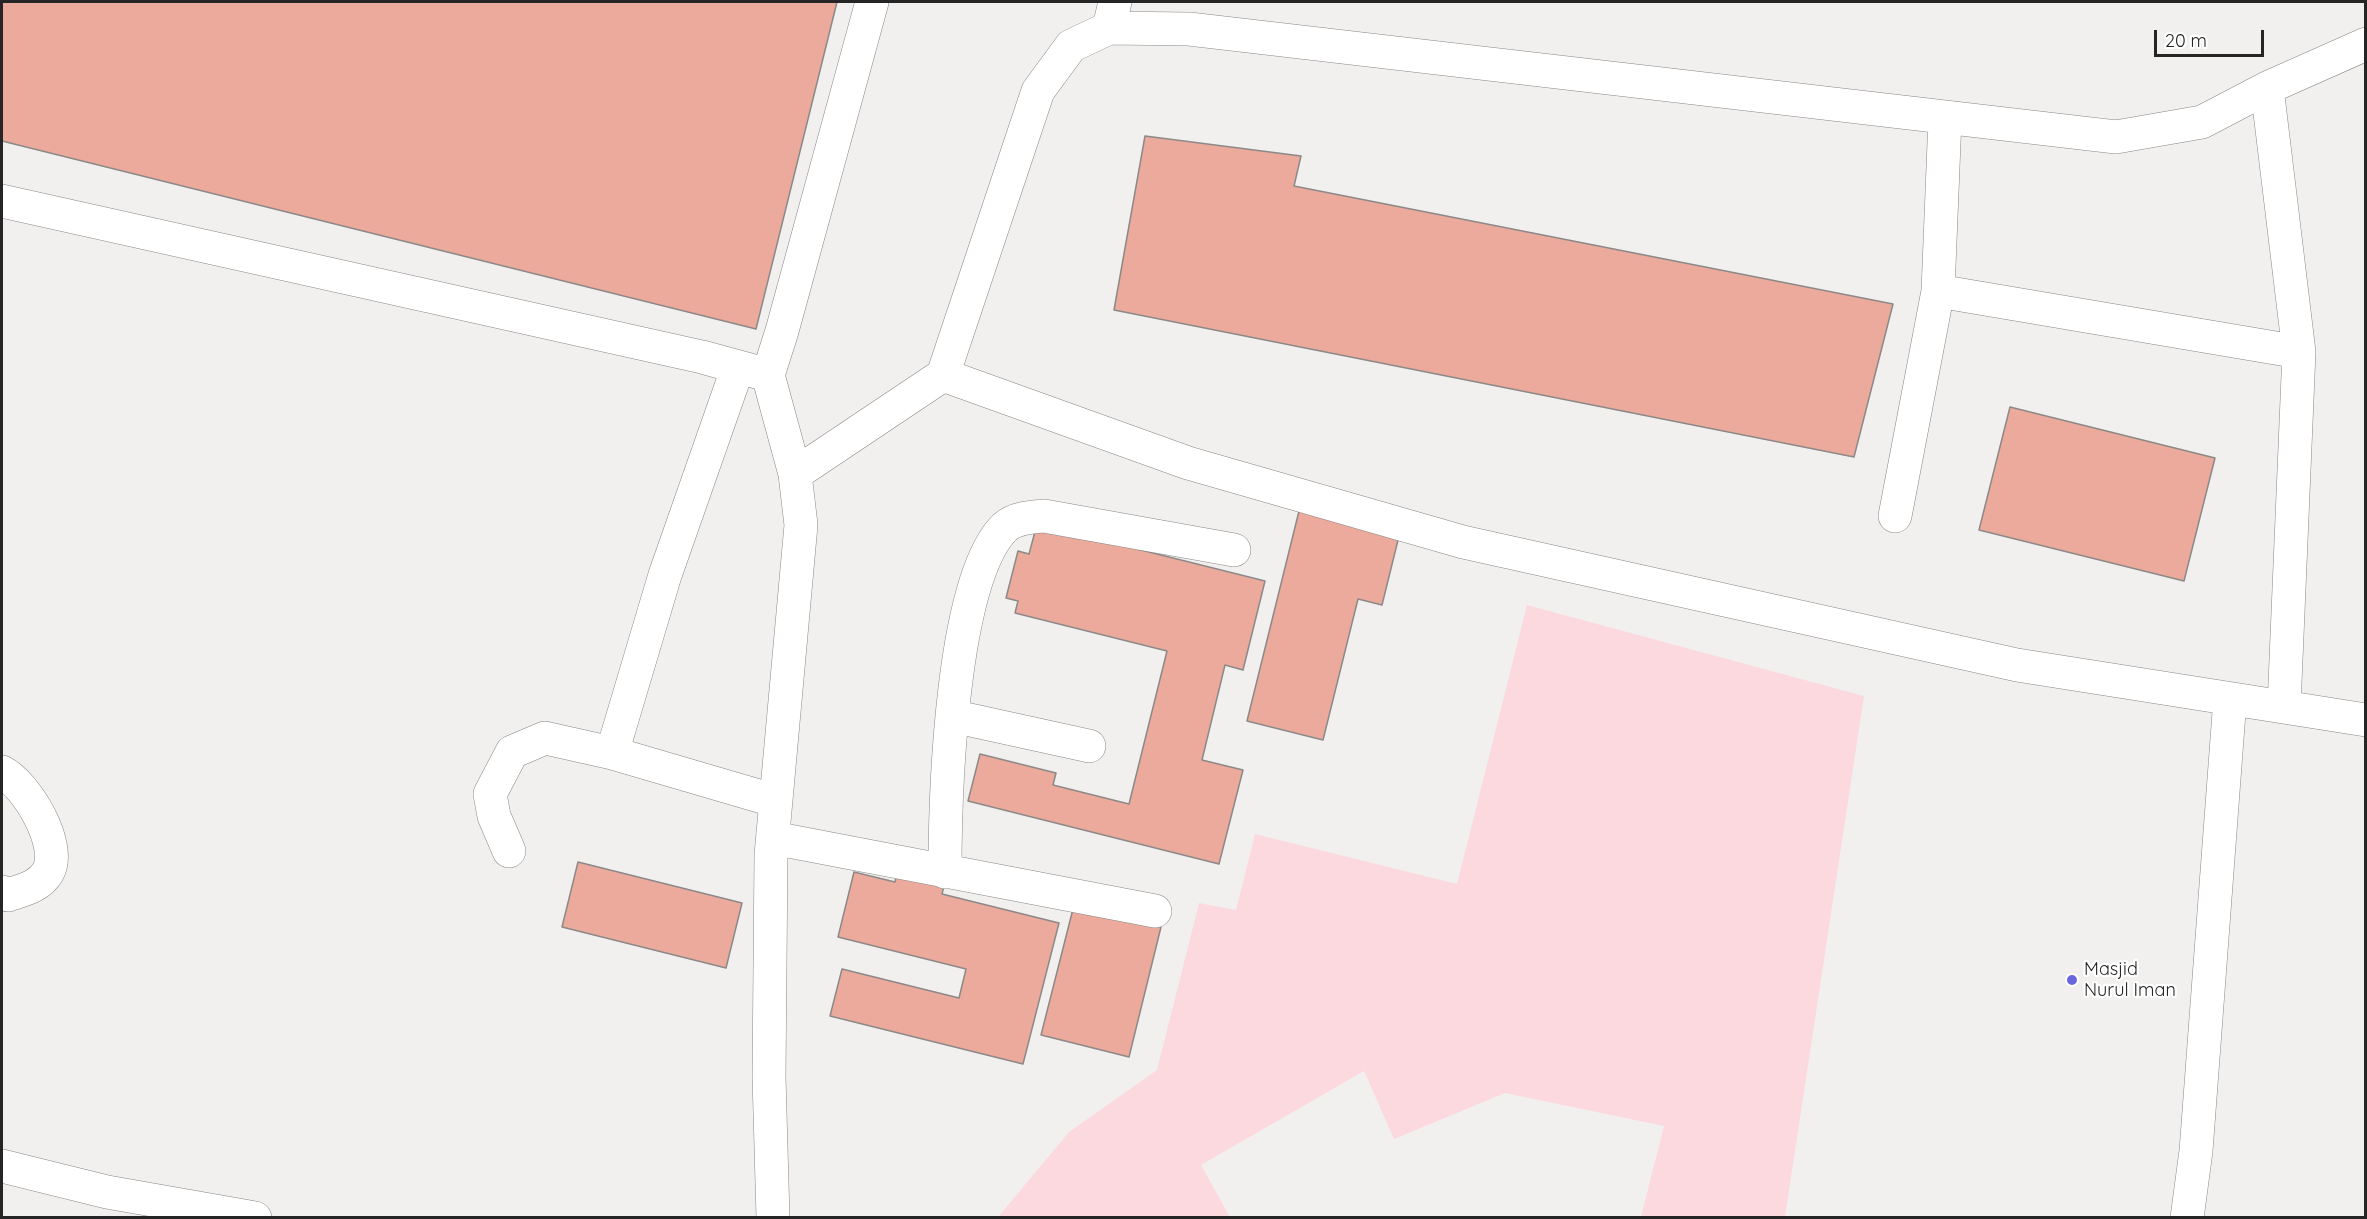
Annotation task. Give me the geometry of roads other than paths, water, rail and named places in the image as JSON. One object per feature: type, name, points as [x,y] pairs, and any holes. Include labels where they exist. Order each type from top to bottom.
[{"type":"street","points":[[612,753],[665,575],[753,371],[782,331],[872,2]]},
{"type":"street","points":[[795,474],[943,375],[1038,91],[1071,46],[1112,15],[1189,29],[2116,137],[2202,122],[2267,88],[2366,44]]},
{"type":"street","points":[[2267,88],[2299,352],[2284,707]]},
{"type":"street","points":[[1895,516],[1938,291],[1945,118]]},
{"type":"street","points":[[2,201],[753,371]]},
{"type":"street","points":[[1938,291],[2299,352]]},
{"type":"street","points":[[753,371],[795,474],[801,525],[773,838],[769,1077],[773,1218]]},
{"type":"street","points":[[943,375],[1188,463],[1463,542],[2017,665],[2366,720]]},
{"type":"street","points":[[945,872],[945,799],[952,716],[970,601],[985,556],[1006,526],[1021,519],[1044,516],[1234,550]]},
{"type":"street","points":[[2187,1218],[2196,1151],[2230,699]]},
{"type":"street","points":[[952,716],[1089,746]]},
{"type":"street","points":[[509,851],[494,816],[490,794],[512,752],[545,738],[612,753],[777,801]]},
{"type":"street","points":[[2,772],[10,777],[36,809],[52,846],[48,871],[33,887],[4,898]]},
{"type":"street","points":[[773,838],[1155,911]]},
{"type":"street","points":[[2,1166],[107,1192],[255,1218]]},
{"type":"place","name":"Masjid Nurul Iman","points":[[2072,980]]}]
